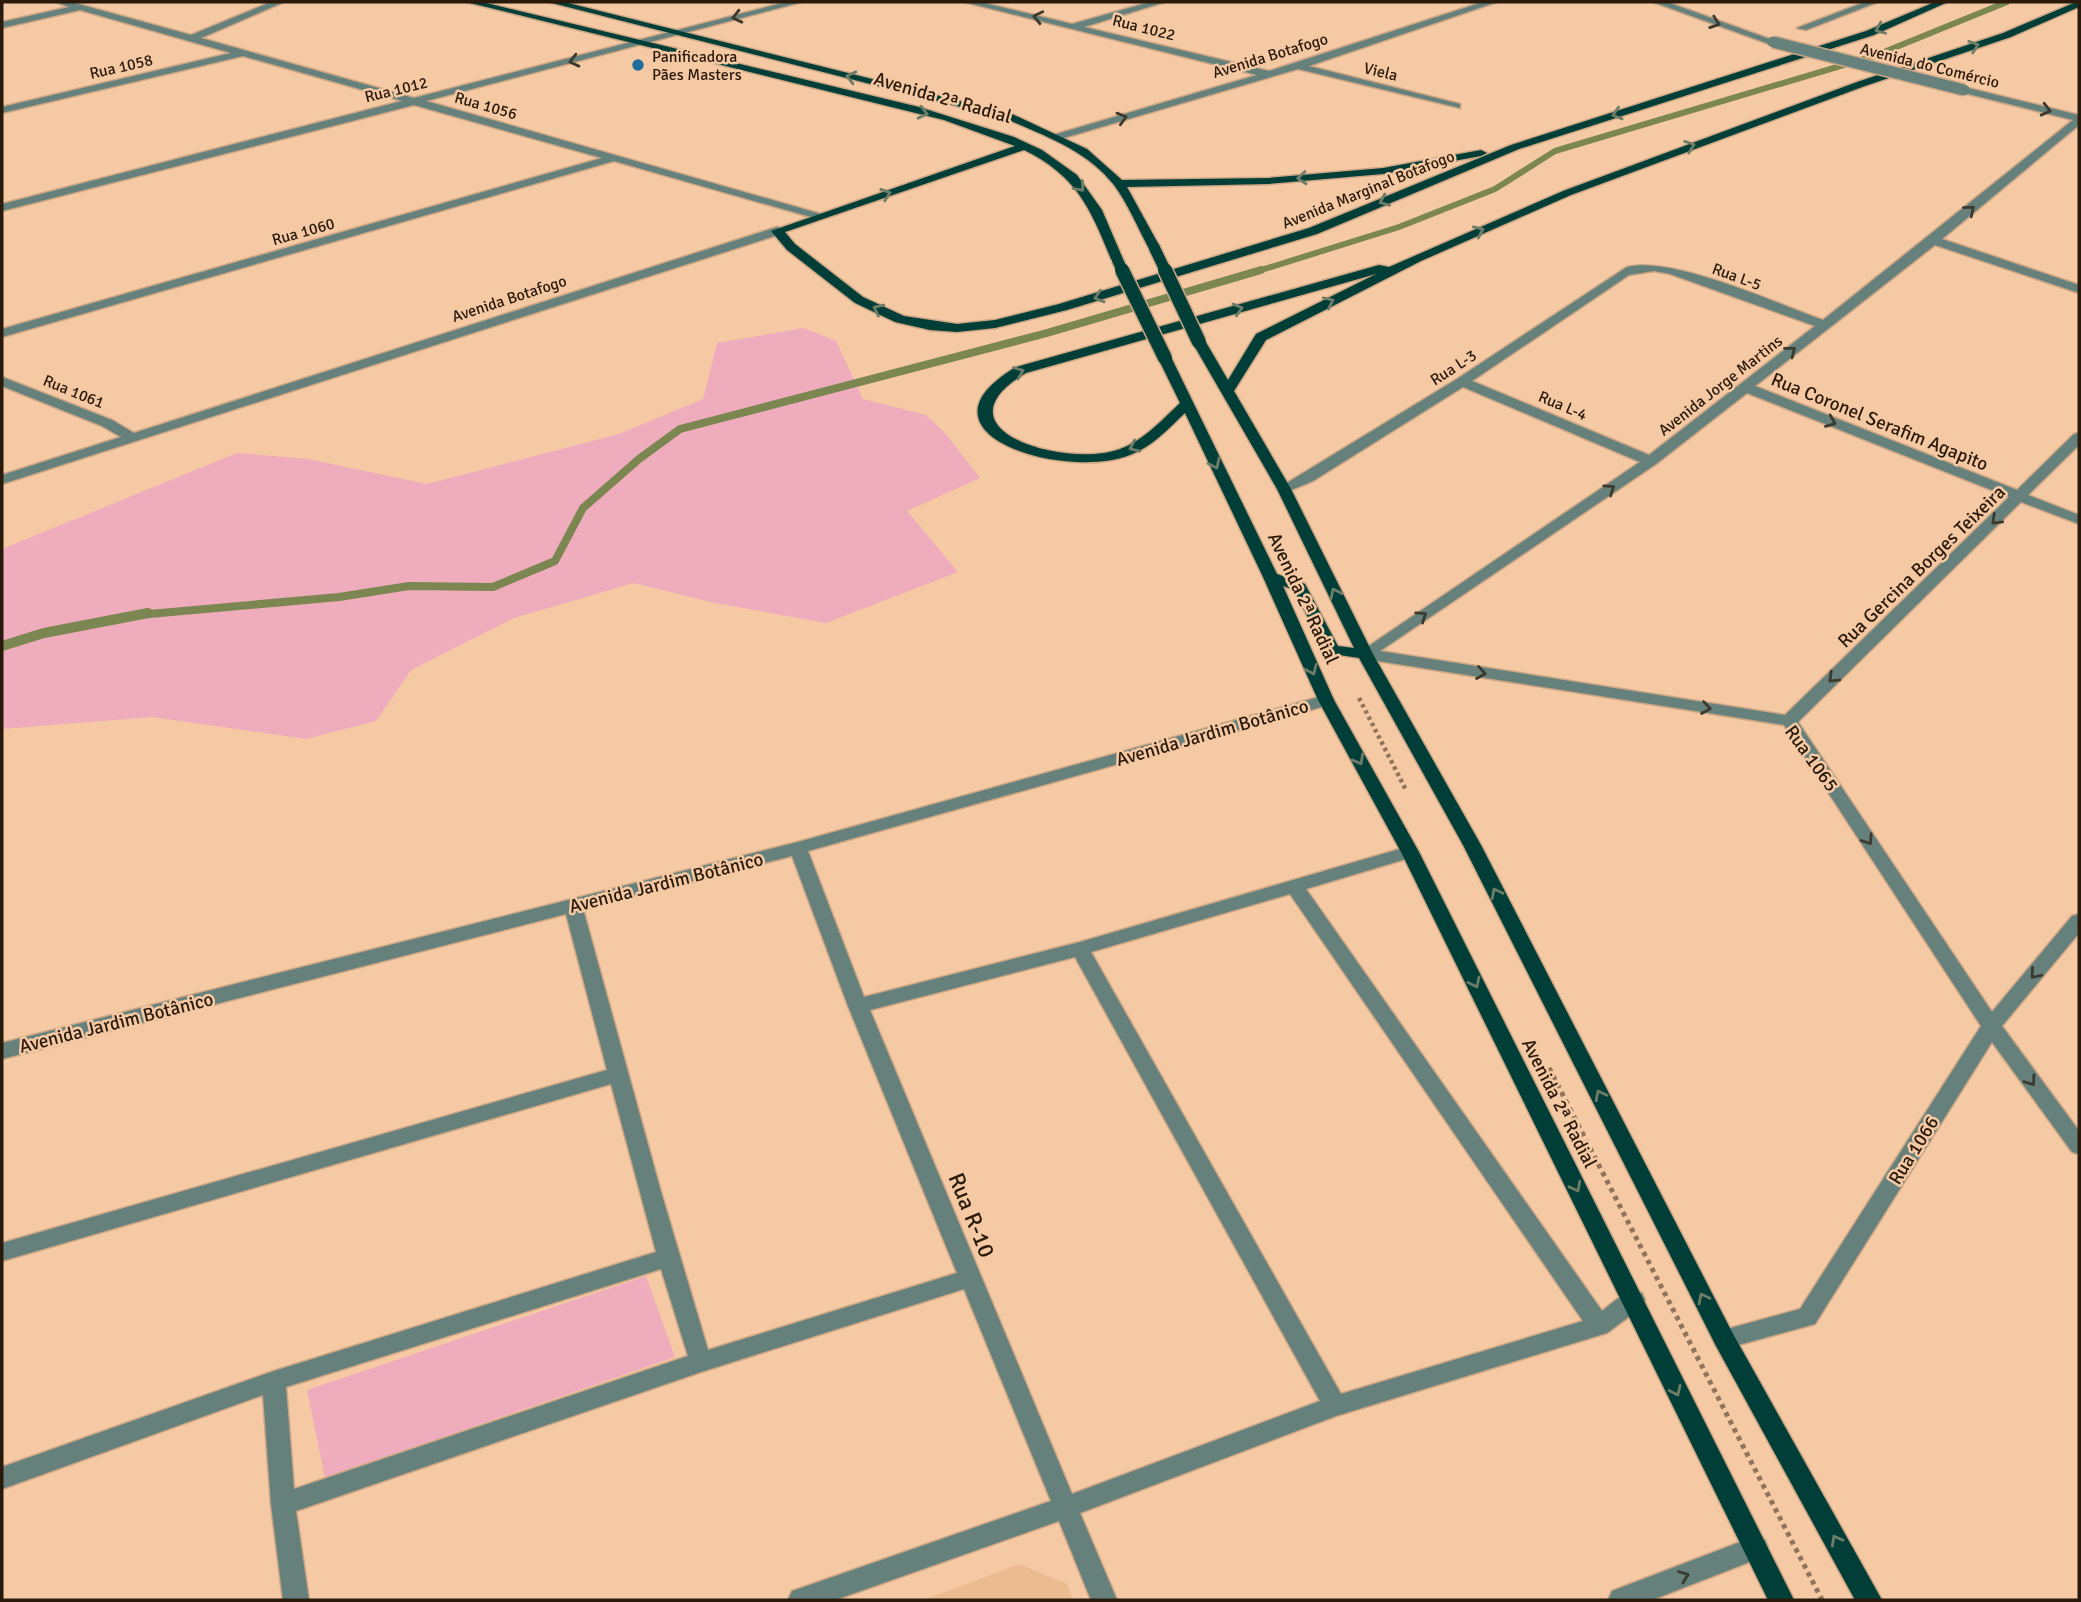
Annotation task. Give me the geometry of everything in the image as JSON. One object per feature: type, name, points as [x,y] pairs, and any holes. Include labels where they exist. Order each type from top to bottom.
[{"type":"main road","name":"Avenida 2ª Radial","points":[[471,2],[927,114],[1006,137],[1066,170],[1091,199],[1326,700],[1410,852],[1781,1600]]},
{"type":"main road","name":"Avenida 2ª Radial","points":[[553,2],[1007,116],[1057,137],[1103,167],[1119,184],[1154,247],[1199,342],[1284,489],[1358,654],[1472,845],[1724,1339],[1869,1600]]},
{"type":"main road","name":"Avenida Marginal Botafogo","points":[[777,231],[791,247],[859,300],[900,319],[930,326],[957,328],[995,324],[1063,307],[1313,231],[1515,146],[1870,33],[1943,2]]},
{"type":"main road","points":[[1227,392],[1261,337],[1417,258],[1567,192],[1848,89],[2007,35],[2079,4]]},
{"type":"main road","points":[[677,32],[690,56]]},
{"type":"main road","name":"Avenida Botafogo","points":[[777,231],[1026,146]]},
{"type":"main road","points":[[1119,184],[1268,181],[1383,171],[1515,146]]},
{"type":"main road","points":[[1186,405],[1153,439],[1116,455],[1070,459],[1031,452],[1002,438],[992,429],[984,409],[985,400],[998,383],[1021,370],[1417,258]]},
{"type":"main road","points":[[1270,577],[1300,587],[1332,650],[1358,654]]},
{"type":"street","name":"Rua 1056","points":[[61,2],[195,37],[822,216]]},
{"type":"street","points":[[195,37],[279,2]]},
{"type":"street","name":"Rua 1012","points":[[2,208],[797,2]]},
{"type":"street","name":"Rua 1022","points":[[969,2],[1270,75]]},
{"type":"street","points":[[1076,26],[1160,2]]},
{"type":"street","name":"Avenida Botafogo","points":[[1057,137],[1270,75],[1492,2]]},
{"type":"street","name":"Avenida do Comércio","points":[[1658,2],[1773,42],[2079,119]]},
{"type":"street","points":[[1802,28],[1873,2]]},
{"type":"street","points":[[2,25],[81,7]]},
{"type":"street","name":"Rua 1058","points":[[2,110],[247,52]]},
{"type":"street","name":"Viela","points":[[1298,66],[1456,106]]},
{"type":"street","name":"Avenida Jorge Martins","points":[[1358,654],[1651,461],[1933,240],[2079,119]]},
{"type":"street","name":"Rua 1060","points":[[2,333],[613,158]]},
{"type":"street","name":"Avenida Botafogo","points":[[2,480],[777,231]]},
{"type":"street","points":[[1933,240],[2079,289]]},
{"type":"street","name":"Rua L-5","points":[[1636,268],[1653,266],[1673,271],[1824,325]]},
{"type":"street","name":"Rua L-3","points":[[1284,489],[1308,478],[1462,382],[1625,272],[1636,268]]},
{"type":"street","name":"Rua 1061","points":[[2,381],[107,423],[131,437]]},
{"type":"street","name":"Rua L-4","points":[[1462,382],[1651,461]]},
{"type":"street","name":"Rua Coronel Serafim Agapito","points":[[1745,387],[2079,520]]},
{"type":"street","name":"Rua Gercina Borges Teixeira","points":[[1789,721],[2079,437]]},
{"type":"street","name":"Rua 1065","points":[[1358,654],[1789,721],[1991,1026],[2079,1146]]},
{"type":"street","name":"Avenida Jardim Botânico","points":[[2,1051],[798,848],[1326,700]]},
{"type":"street","name":"Rua R-10","points":[[798,848],[858,1006],[1104,1600]]},
{"type":"street","points":[[858,1006],[1080,949],[1296,888],[1410,852]]},
{"type":"street","points":[[1296,888],[1599,1326]]},
{"type":"street","points":[[573,906],[667,1258],[701,1362]]},
{"type":"street","name":"Rua 1066","points":[[1724,1339],[1807,1317],[1991,1026],[2079,922]]},
{"type":"street","points":[[1080,949],[1335,1406]]},
{"type":"street","points":[[2,1252],[620,1074]]},
{"type":"street","points":[[2,1478],[274,1381],[667,1258]]},
{"type":"street","points":[[283,1504],[701,1362],[970,1278]]},
{"type":"street","points":[[801,1600],[1065,1508],[1335,1406],[1599,1326],[1634,1300]]},
{"type":"street","points":[[274,1381],[283,1504],[296,1600]]},
{"type":"street","points":[[1621,1600],[1756,1548]]},
{"type":"path","points":[[1358,654],[1348,674],[1410,797]]},
{"type":"path","points":[[1542,1056],[1822,1600]]},
{"type":"shaded area","points":[[804,328],[836,341],[863,399],[926,415],[945,433],[980,478],[907,511],[958,572],[826,623],[715,603],[634,583],[514,618],[411,670],[376,721],[306,739],[152,717],[2,729],[2,549],[237,453],[308,459],[427,484],[619,434],[703,399],[717,343]]},
{"type":"shaded area","points":[[646,1276],[675,1357],[325,1478],[307,1390]]},
{"type":"shaded area","points":[[1019,1564],[1067,1584],[1073,1600],[924,1600]]},
{"type":"waterway","points":[[1255,272],[1399,227],[1495,189],[1555,151],[1874,56],[2007,2]]},
{"type":"waterway","points":[[138,615],[339,597],[409,586],[493,587],[555,561],[583,508],[639,459],[680,429],[1047,333],[1261,270]]},
{"type":"waterway","points":[[2,646],[44,633],[148,613]]},
{"type":"place","name":"Panificadora Pães Masters","points":[[638,65]]}]
